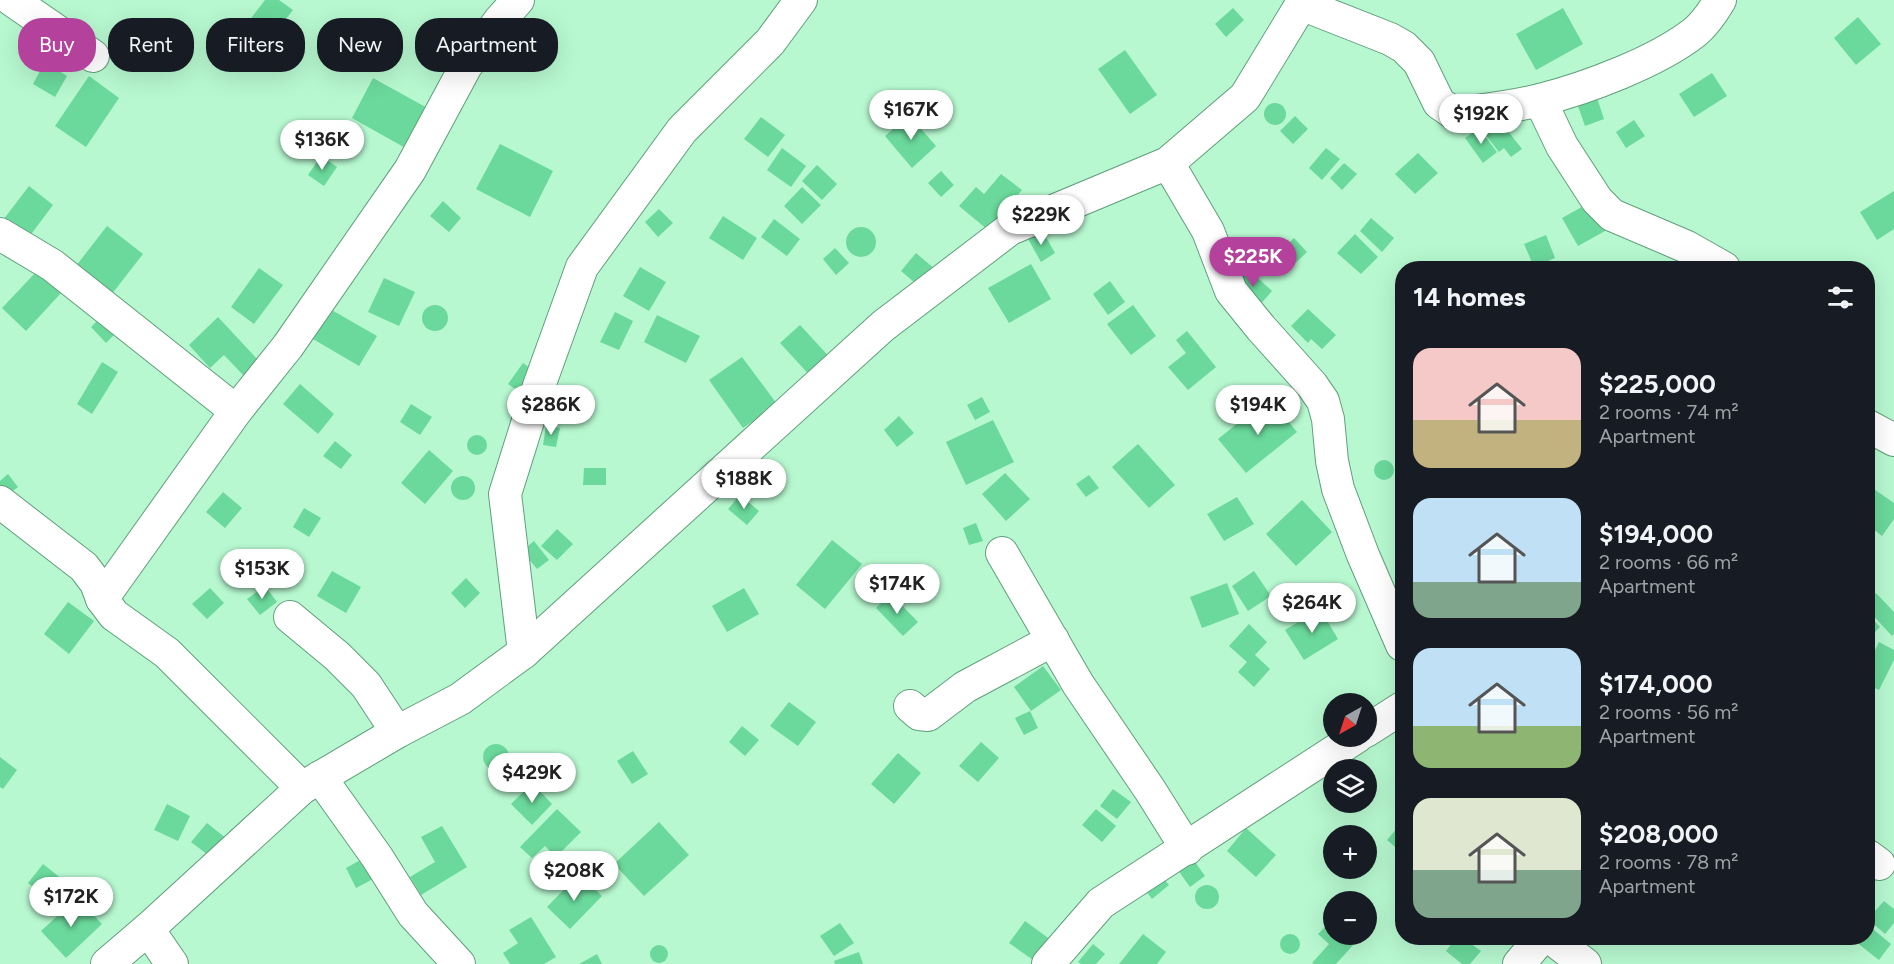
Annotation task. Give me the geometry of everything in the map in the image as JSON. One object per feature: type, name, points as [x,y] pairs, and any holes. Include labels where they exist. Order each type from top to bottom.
[{"type":"street","points":[[12,0],[38,18]]},
{"type":"street","points":[[102,599],[236,411],[288,346],[410,170],[466,66],[518,0]]},
{"type":"street","points":[[524,652],[505,494],[539,386],[582,267],[682,130],[770,42],[801,0]]},
{"type":"street","points":[[107,964],[311,782],[397,732],[460,699],[524,652],[883,326],[1010,229],[1168,163],[1245,97],[1303,2],[1404,47],[1419,62],[1439,103],[1455,114],[1540,100],[1622,73],[1674,46],[1695,32],[1710,17],[1720,0]]},
{"type":"street","points":[[1540,100],[1562,146],[1597,200],[1612,215],[1687,247],[1712,261]]},
{"type":"street","points":[[1168,163],[1208,231],[1231,291],[1323,402],[1328,418],[1332,461],[1338,489],[1395,629]]},
{"type":"street","points":[[0,234],[52,265],[236,411]]},
{"type":"street","points":[[1875,430],[1894,440]]},
{"type":"street","points":[[0,502],[84,567],[114,615],[167,653],[311,782],[377,857],[413,914],[459,964]]},
{"type":"street","points":[[1002,553],[1078,684],[1187,849]]},
{"type":"street","points":[[290,617],[338,656],[366,685],[397,732]]},
{"type":"street","points":[[910,706],[919,714],[928,715],[965,687],[1053,640]]},
{"type":"street","points":[[1377,724],[1395,712]]},
{"type":"street","points":[[1048,964],[1101,903],[1341,747]]},
{"type":"street","points":[[148,929],[172,964]]},
{"type":"street","points":[[1519,964],[1535,945]]},
{"type":"street","points":[[1560,945],[1585,964]]},
{"type":"building","points":[[265,0],[279,0],[293,10],[287,18],[251,18]]},
{"type":"building","points":[[1233,8],[1244,20],[1226,37],[1215,24]]},
{"type":"building","points":[[1563,8],[1583,44],[1536,70],[1516,34]]},
{"type":"building","points":[[1858,17],[1881,44],[1856,65],[1834,38]]},
{"type":"building","points":[[1125,50],[1157,95],[1130,114],[1098,69]]},
{"type":"building","points":[[40,72],[61,72],[67,76],[55,97],[33,84]]},
{"type":"building","points":[[1712,73],[1727,96],[1694,117],[1679,94]]},
{"type":"building","points":[[89,76],[119,98],[86,147],[55,126]]},
{"type":"building","points":[[373,78],[431,110],[409,150],[352,118]]},
{"type":"building","points":[[1594,89],[1604,119],[1585,126],[1574,95]]},
{"type":"building","points":[[1275,103],[1283,106],[1286,114],[1283,122],[1275,125],[1267,122],[1264,114],[1267,106]]},
{"type":"building","points":[[909,115],[936,146],[912,168],[885,136]]},
{"type":"building","points":[[1295,116],[1308,129],[1293,144],[1280,131]]},
{"type":"building","points":[[761,117],[785,135],[768,157],[744,139]]},
{"type":"building","points":[[1497,117],[1522,149],[1511,157],[1504,148],[1499,152],[1481,129]]},
{"type":"building","points":[[1634,120],[1645,136],[1626,148],[1616,132]]},
{"type":"building","points":[[1479,128],[1497,152],[1483,163],[1465,138]]},
{"type":"building","points":[[500,144],[553,171],[530,217],[476,189]]},
{"type":"building","points":[[782,148],[806,166],[791,187],[767,170]]},
{"type":"building","points":[[1326,148],[1340,159],[1322,180],[1309,168]]},
{"type":"building","points":[[1418,153],[1438,173],[1415,194],[1395,174]]},
{"type":"building","points":[[321,156],[337,167],[324,186],[308,175]]},
{"type":"building","points":[[1344,163],[1357,174],[1342,190],[1330,178]]},
{"type":"building","points":[[817,165],[837,184],[822,200],[802,181]]},
{"type":"building","points":[[941,171],[954,185],[941,197],[928,183]]},
{"type":"building","points":[[1001,174],[1022,190],[988,230],[959,206],[976,187],[984,194]]},
{"type":"building","points":[[29,186],[53,205],[23,245],[0,224]]},
{"type":"building","points":[[802,187],[821,205],[802,224],[784,206]]},
{"type":"building","points":[[1894,191],[1894,229],[1877,240],[1860,212]]},
{"type":"building","points":[[443,201],[461,218],[449,232],[430,216]]},
{"type":"building","points":[[1589,203],[1605,231],[1578,246],[1562,218]]},
{"type":"building","points":[[659,209],[673,223],[658,237],[645,222]]},
{"type":"building","points":[[723,216],[757,238],[743,260],[709,238]]},
{"type":"building","points":[[1371,218],[1394,238],[1382,252],[1360,231]]},
{"type":"building","points":[[774,219],[800,239],[787,256],[761,237]]},
{"type":"building","points":[[107,226],[143,254],[108,299],[72,271]]},
{"type":"building","points":[[861,227],[872,231],[876,242],[872,253],[861,257],[850,253],[846,242],[850,231]]},
{"type":"building","points":[[1042,230],[1055,253],[1041,262],[1027,237]]},
{"type":"building","points":[[1355,234],[1378,257],[1361,274],[1337,253]]},
{"type":"building","points":[[1546,235],[1555,258],[1548,261],[1531,261],[1524,244]]},
{"type":"building","points":[[1294,238],[1307,252],[1288,270],[1275,256]]},
{"type":"building","points":[[835,248],[849,263],[836,275],[823,259]]},
{"type":"building","points":[[916,253],[936,270],[920,287],[901,271]]},
{"type":"building","points":[[1031,264],[1051,299],[1009,323],[988,288]]},
{"type":"building","points":[[640,267],[666,282],[649,311],[623,296]]},
{"type":"building","points":[[259,268],[283,285],[254,324],[231,307]]},
{"type":"building","points":[[1248,269],[1272,291],[1258,307],[1234,286]]},
{"type":"building","points":[[37,271],[61,293],[26,331],[2,308]]},
{"type":"building","points":[[384,278],[415,292],[399,326],[368,312]]},
{"type":"building","points":[[1110,281],[1125,302],[1108,315],[1093,294]]},
{"type":"building","points":[[435,305],[444,309],[448,318],[444,327],[435,331],[426,327],[422,318],[426,309]]},
{"type":"building","points":[[1133,305],[1156,336],[1131,355],[1107,324]]},
{"type":"building","points":[[330,309],[377,336],[359,366],[313,339]]},
{"type":"building","points":[[1308,309],[1336,335],[1322,349],[1311,339],[1308,343],[1291,326]]},
{"type":"building","points":[[615,312],[633,321],[619,350],[600,342]]},
{"type":"building","points":[[103,315],[118,331],[106,343],[91,327]]},
{"type":"building","points":[[657,315],[700,336],[686,363],[644,342]]},
{"type":"building","points":[[218,317],[259,361],[244,376],[224,355],[210,368],[189,345]]},
{"type":"building","points":[[800,325],[834,362],[814,380],[780,343]]},
{"type":"building","points":[[1187,331],[1216,367],[1188,390],[1168,367],[1186,353],[1176,340]]},
{"type":"building","points":[[742,357],[777,404],[743,428],[709,380]]},
{"type":"building","points":[[102,362],[118,372],[92,414],[77,404]]},
{"type":"building","points":[[523,363],[540,375],[525,396],[508,384]]},
{"type":"building","points":[[300,384],[334,414],[318,434],[283,404]]},
{"type":"building","points":[[982,397],[990,412],[975,420],[967,405]]},
{"type":"building","points":[[1269,398],[1297,432],[1246,473],[1218,439]]},
{"type":"building","points":[[411,404],[432,417],[420,435],[400,422]]},
{"type":"building","points":[[899,416],[914,433],[897,447],[884,430]]},
{"type":"building","points":[[993,420],[1014,462],[966,485],[946,442]]},
{"type":"building","points":[[546,425],[560,428],[556,447],[543,445]]},
{"type":"building","points":[[477,435],[484,438],[487,445],[484,452],[477,455],[470,452],[467,445],[470,438]]},
{"type":"building","points":[[335,441],[352,455],[341,469],[323,456]]},
{"type":"building","points":[[1138,444],[1175,485],[1149,508],[1112,467]]},
{"type":"building","points":[[429,450],[453,471],[425,504],[401,483]]},
{"type":"building","points":[[1384,460],[1391,463],[1394,470],[1391,477],[1384,480],[1377,477],[1374,470],[1377,463]]},
{"type":"building","points":[[584,468],[606,468],[606,485],[583,485]]},
{"type":"building","points":[[1005,473],[1030,499],[1006,521],[982,494]]},
{"type":"building","points":[[8,474],[18,487],[5,497],[0,491],[0,481]]},
{"type":"building","points":[[1089,475],[1099,488],[1086,497],[1076,484]]},
{"type":"building","points":[[463,476],[472,479],[475,488],[472,497],[463,500],[454,497],[451,488],[454,479]]},
{"type":"building","points":[[1875,490],[1894,503],[1894,519],[1882,536],[1875,530]]},
{"type":"building","points":[[223,492],[242,508],[225,528],[206,512]]},
{"type":"building","points":[[740,495],[759,511],[747,525],[728,509]]},
{"type":"building","points":[[1237,497],[1254,524],[1224,541],[1207,514]]},
{"type":"building","points":[[1302,500],[1332,532],[1296,566],[1266,534]]},
{"type":"building","points":[[304,508],[321,518],[309,537],[293,527]]},
{"type":"building","points":[[976,523],[983,541],[969,545],[963,528]]},
{"type":"building","points":[[557,529],[573,544],[557,560],[541,546]]},
{"type":"building","points":[[832,540],[862,564],[825,609],[796,585]]},
{"type":"building","points":[[534,541],[549,560],[537,569],[522,551]]},
{"type":"building","points":[[332,571],[361,587],[346,613],[317,596]]},
{"type":"building","points":[[1254,571],[1271,596],[1248,611],[1232,586]]},
{"type":"building","points":[[466,578],[480,593],[465,608],[451,593]]},
{"type":"building","points":[[1227,583],[1239,614],[1202,628],[1190,597]]},
{"type":"building","points":[[265,586],[277,602],[260,615],[247,599]]},
{"type":"building","points":[[210,588],[224,603],[207,619],[192,604]]},
{"type":"building","points":[[744,588],[759,614],[727,632],[712,606]]},
{"type":"building","points":[[891,594],[918,622],[903,636],[876,608]]},
{"type":"building","points":[[1875,594],[1894,612],[1894,634],[1892,636],[1875,618]]},
{"type":"building","points":[[68,602],[94,621],[69,654],[44,634]]},
{"type":"building","points":[[1320,609],[1338,639],[1304,660],[1285,630]]},
{"type":"building","points":[[1875,622],[1880,627],[1875,632]]},
{"type":"building","points":[[1249,624],[1267,642],[1255,655],[1270,669],[1254,687],[1238,672],[1247,662],[1229,646]]},
{"type":"building","points":[[1879,642],[1894,650],[1894,660],[1879,690],[1875,688],[1875,650]]},
{"type":"building","points":[[1043,666],[1061,690],[1031,711],[1014,687]]},
{"type":"building","points":[[789,702],[816,722],[798,746],[770,726]]},
{"type":"building","points":[[1030,711],[1038,728],[1024,735],[1015,718]]},
{"type":"building","points":[[742,726],[759,740],[745,756],[729,742]]},
{"type":"building","points":[[981,742],[999,758],[978,782],[959,766]]},
{"type":"building","points":[[496,744],[505,748],[509,757],[505,766],[496,770],[487,766],[483,757],[487,748]]},
{"type":"building","points":[[633,751],[648,774],[632,784],[617,761]]},
{"type":"building","points":[[898,753],[921,773],[894,804],[871,784]]},
{"type":"building","points":[[0,757],[17,770],[3,789],[0,787]]},
{"type":"building","points":[[532,783],[552,804],[532,825],[511,804]]},
{"type":"building","points":[[1113,789],[1131,802],[1117,819],[1100,806]]},
{"type":"building","points":[[167,804],[190,816],[178,841],[154,830]]},
{"type":"building","points":[[557,809],[581,832],[556,857],[545,846],[532,858],[520,847]]},
{"type":"building","points":[[1096,809],[1116,826],[1102,842],[1082,825]]},
{"type":"building","points":[[659,822],[689,855],[644,896],[614,864]]},
{"type":"building","points":[[207,823],[227,839],[212,858],[191,842]]},
{"type":"building","points":[[442,826],[467,867],[421,895],[410,877],[435,862],[421,837]]},
{"type":"building","points":[[1246,828],[1276,855],[1256,877],[1227,851]]},
{"type":"building","points":[[1395,830],[1395,847],[1387,840]]},
{"type":"building","points":[[1190,855],[1205,876],[1190,887],[1175,866]]},
{"type":"building","points":[[364,858],[375,878],[356,888],[346,868]]},
{"type":"building","points":[[43,864],[67,883],[52,902],[28,883]]},
{"type":"building","points":[[579,874],[602,896],[570,929],[547,907]]},
{"type":"building","points":[[1160,874],[1169,885],[1152,899],[1143,887]]},
{"type":"building","points":[[1207,885],[1215,889],[1219,897],[1215,905],[1207,909],[1199,905],[1195,897],[1199,889]]},
{"type":"building","points":[[77,898],[102,924],[66,958],[41,931]]},
{"type":"building","points":[[1884,901],[1894,909],[1894,923],[1885,934],[1875,925],[1875,911]]},
{"type":"building","points":[[531,917],[556,957],[544,964],[510,964],[503,953],[518,943],[509,930]]},
{"type":"building","points":[[1025,921],[1051,940],[1036,962],[1009,943]]},
{"type":"building","points":[[840,923],[854,943],[834,956],[820,936]]},
{"type":"building","points":[[1323,929],[1323,939],[1318,934]]},
{"type":"building","points":[[1875,931],[1891,944],[1879,960],[1860,945],[1875,945]]},
{"type":"building","points":[[1143,934],[1166,952],[1157,964],[1119,964]]},
{"type":"building","points":[[1290,934],[1297,937],[1300,944],[1297,951],[1290,954],[1283,951],[1280,944],[1283,937]]},
{"type":"building","points":[[1093,944],[1105,954],[1096,964],[1078,962]]},
{"type":"building","points":[[659,945],[667,950],[668,954],[663,962],[659,963],[651,958],[650,954],[655,946]]},
{"type":"building","points":[[1328,945],[1353,945],[1336,964],[1312,963]]},
{"type":"building","points":[[1451,945],[1473,945],[1481,951],[1470,964],[1462,964],[1446,951]]},
{"type":"building","points":[[859,952],[863,964],[835,964],[834,961]]},
{"type":"building","points":[[597,954],[602,964],[579,964]]}]
